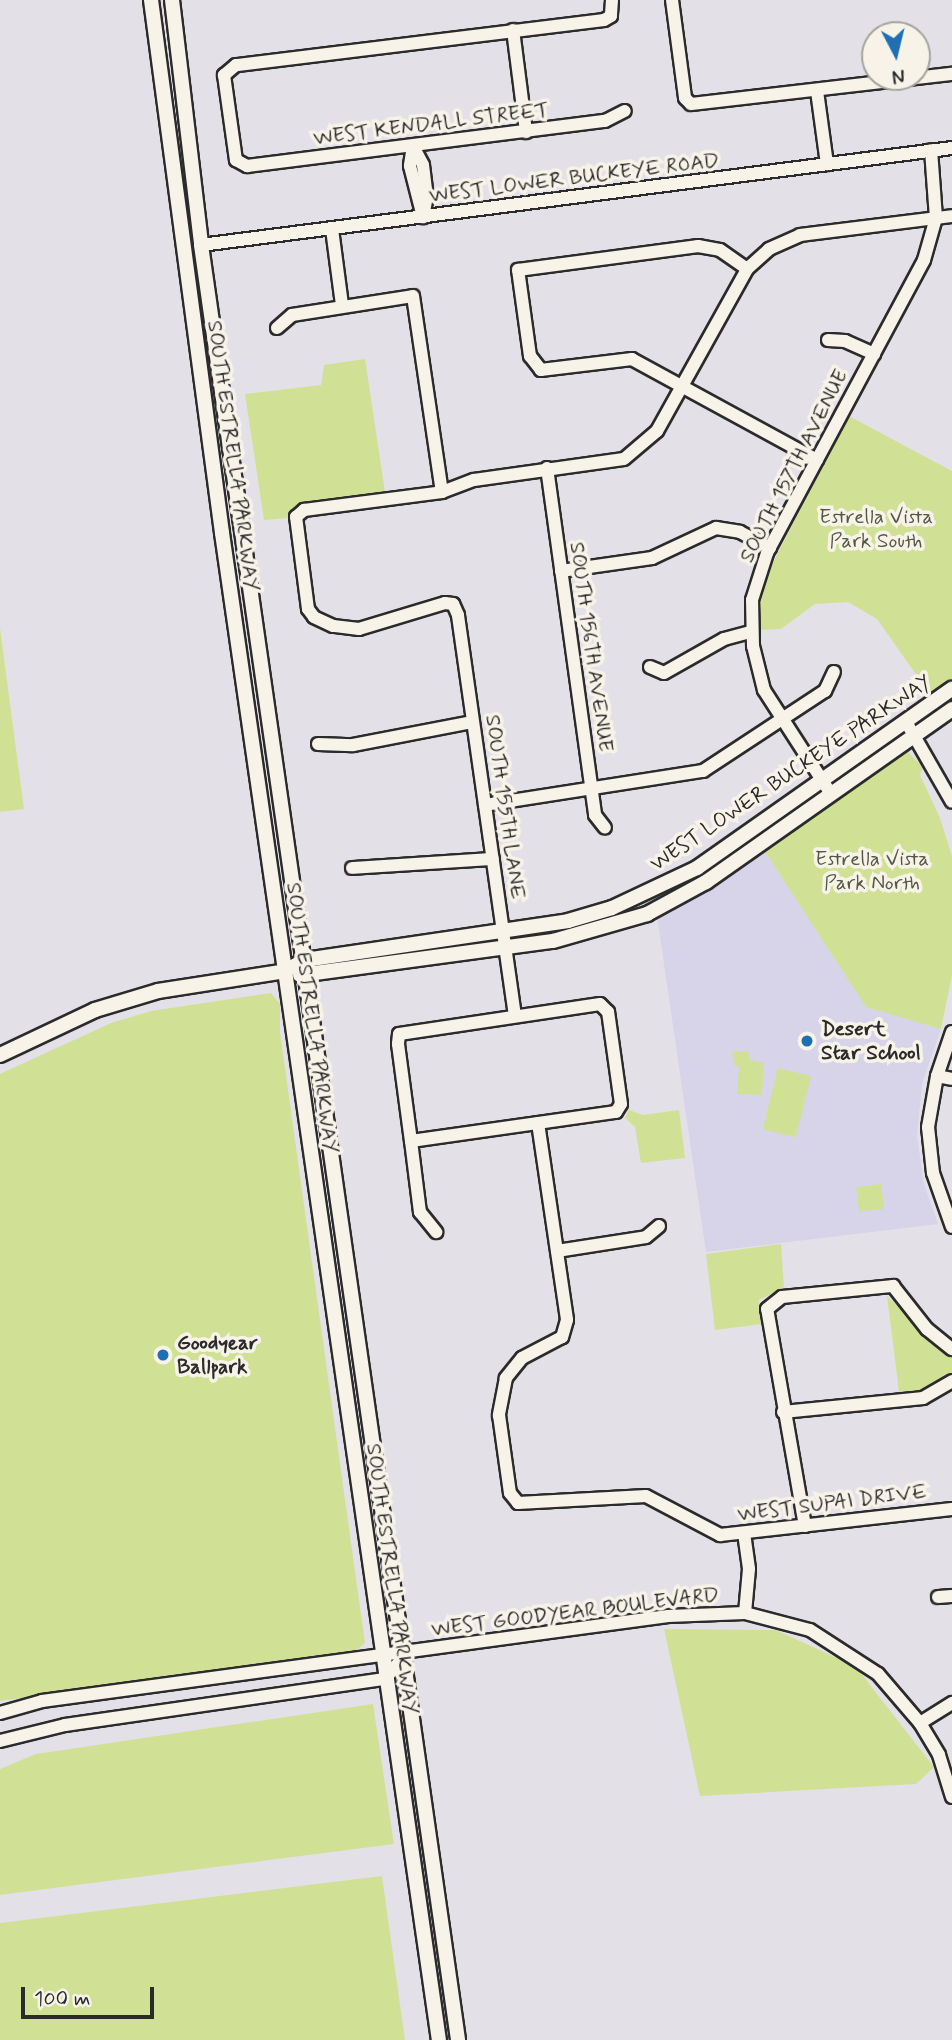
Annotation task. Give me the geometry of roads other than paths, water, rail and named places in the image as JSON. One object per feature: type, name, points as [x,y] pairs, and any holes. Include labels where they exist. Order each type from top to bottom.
[{"type":"main road","name":"SOUTH ESTRELLA PARKWAY","points":[[151,0],[182,248],[381,1656],[439,2040]]},
{"type":"main road","name":"SOUTH ESTRELLA PARKWAY","points":[[172,0],[201,245],[406,1654],[458,2040]]},
{"type":"main road","points":[[182,248],[201,245]]},
{"type":"main road","name":"WEST LOWER BUCKEYE PARKWAY","points":[[0,1055],[128,998],[198,982],[285,971],[305,960],[588,916],[676,881],[952,689]]},
{"type":"main road","name":"WEST LOWER BUCKEYE PARKWAY","points":[[285,971],[307,977],[506,947],[594,932],[647,914],[706,882],[952,709]]},
{"type":"street","points":[[526,132],[513,30],[611,16],[612,0]]},
{"type":"street","points":[[672,0],[685,98],[691,104],[952,74]]},
{"type":"street","name":"WEST KENDALL STREET","points":[[513,30],[228,68],[224,75],[239,165],[605,121],[625,111]]},
{"type":"street","points":[[817,91],[827,164]]},
{"type":"street","points":[[413,146],[423,165],[423,217]]},
{"type":"street","name":"WEST LOWER BUCKEYE ROAD","points":[[201,245],[952,148]]},
{"type":"street","name":"SOUTH 157TH AVENUE","points":[[831,794],[782,720],[759,677],[751,632],[754,589],[770,548],[924,260],[936,218],[931,150]]},
{"type":"street","points":[[277,328],[292,315],[342,305],[413,296],[442,492],[474,480],[624,459],[642,448],[683,384],[747,270],[769,249],[800,235],[952,216]]},
{"type":"street","points":[[332,229],[342,305]]},
{"type":"street","points":[[747,270],[720,250],[698,246],[518,270],[533,364],[541,370],[632,359],[683,384],[817,460]]},
{"type":"street","points":[[828,340],[845,341],[874,355]]},
{"type":"street","name":"SOUTH 156TH AVENUE","points":[[547,468],[595,816],[605,828]]},
{"type":"street","name":"SOUTH 155TH LANE","points":[[442,492],[304,510],[296,517],[308,609],[333,626],[359,629],[453,604],[458,615],[515,1016]]},
{"type":"street","points":[[561,571],[652,558],[716,528],[740,532],[770,548]]},
{"type":"street","points":[[650,667],[664,673],[724,639],[751,632]]},
{"type":"street","points":[[485,805],[703,771],[825,691],[834,672]]},
{"type":"street","points":[[905,721],[952,802]]},
{"type":"street","points":[[318,744],[363,743],[473,722]]},
{"type":"street","points":[[352,868],[493,859]]},
{"type":"street","points":[[411,1141],[616,1112],[621,1104],[608,1013],[600,1004],[400,1034],[411,1141],[420,1212],[436,1232]]},
{"type":"street","points":[[952,1032],[937,1076],[929,1149],[937,1190],[952,1227]]},
{"type":"street","points":[[937,1076],[952,1079]]},
{"type":"street","points":[[538,1123],[557,1251],[646,1237],[659,1226]]},
{"type":"street","name":"WEST SUPAI DRIVE","points":[[557,1251],[566,1320],[562,1337],[522,1358],[506,1378],[499,1415],[510,1493],[518,1503],[646,1496],[720,1535],[952,1509]]},
{"type":"street","points":[[805,1526],[767,1309],[782,1297],[893,1286],[927,1329],[952,1349]]},
{"type":"street","points":[[783,1412],[923,1398],[952,1381]]},
{"type":"street","points":[[744,1533],[749,1569],[745,1613]]},
{"type":"street","points":[[938,1597],[952,1596]]},
{"type":"street","name":"WEST GOODYEAR BOULEVARD","points":[[381,1656],[668,1616],[745,1613],[810,1630],[852,1653],[890,1685],[920,1723],[939,1755],[952,1797]]},
{"type":"street","points":[[0,1741],[65,1725],[385,1679],[406,1654]]},
{"type":"street","points":[[0,1713],[42,1701],[381,1656]]},
{"type":"street","points":[[920,1723],[952,1703]]},
{"type":"place","name":"Desert Star School","points":[[807,1041]]},
{"type":"place","name":"Goodyear Ballpark","points":[[163,1355]]},
{"type":"park label","name":"Estrella Vista Park South","points":[[876,529]]},
{"type":"park label","name":"Estrella Vista Park North","points":[[872,871]]}]
